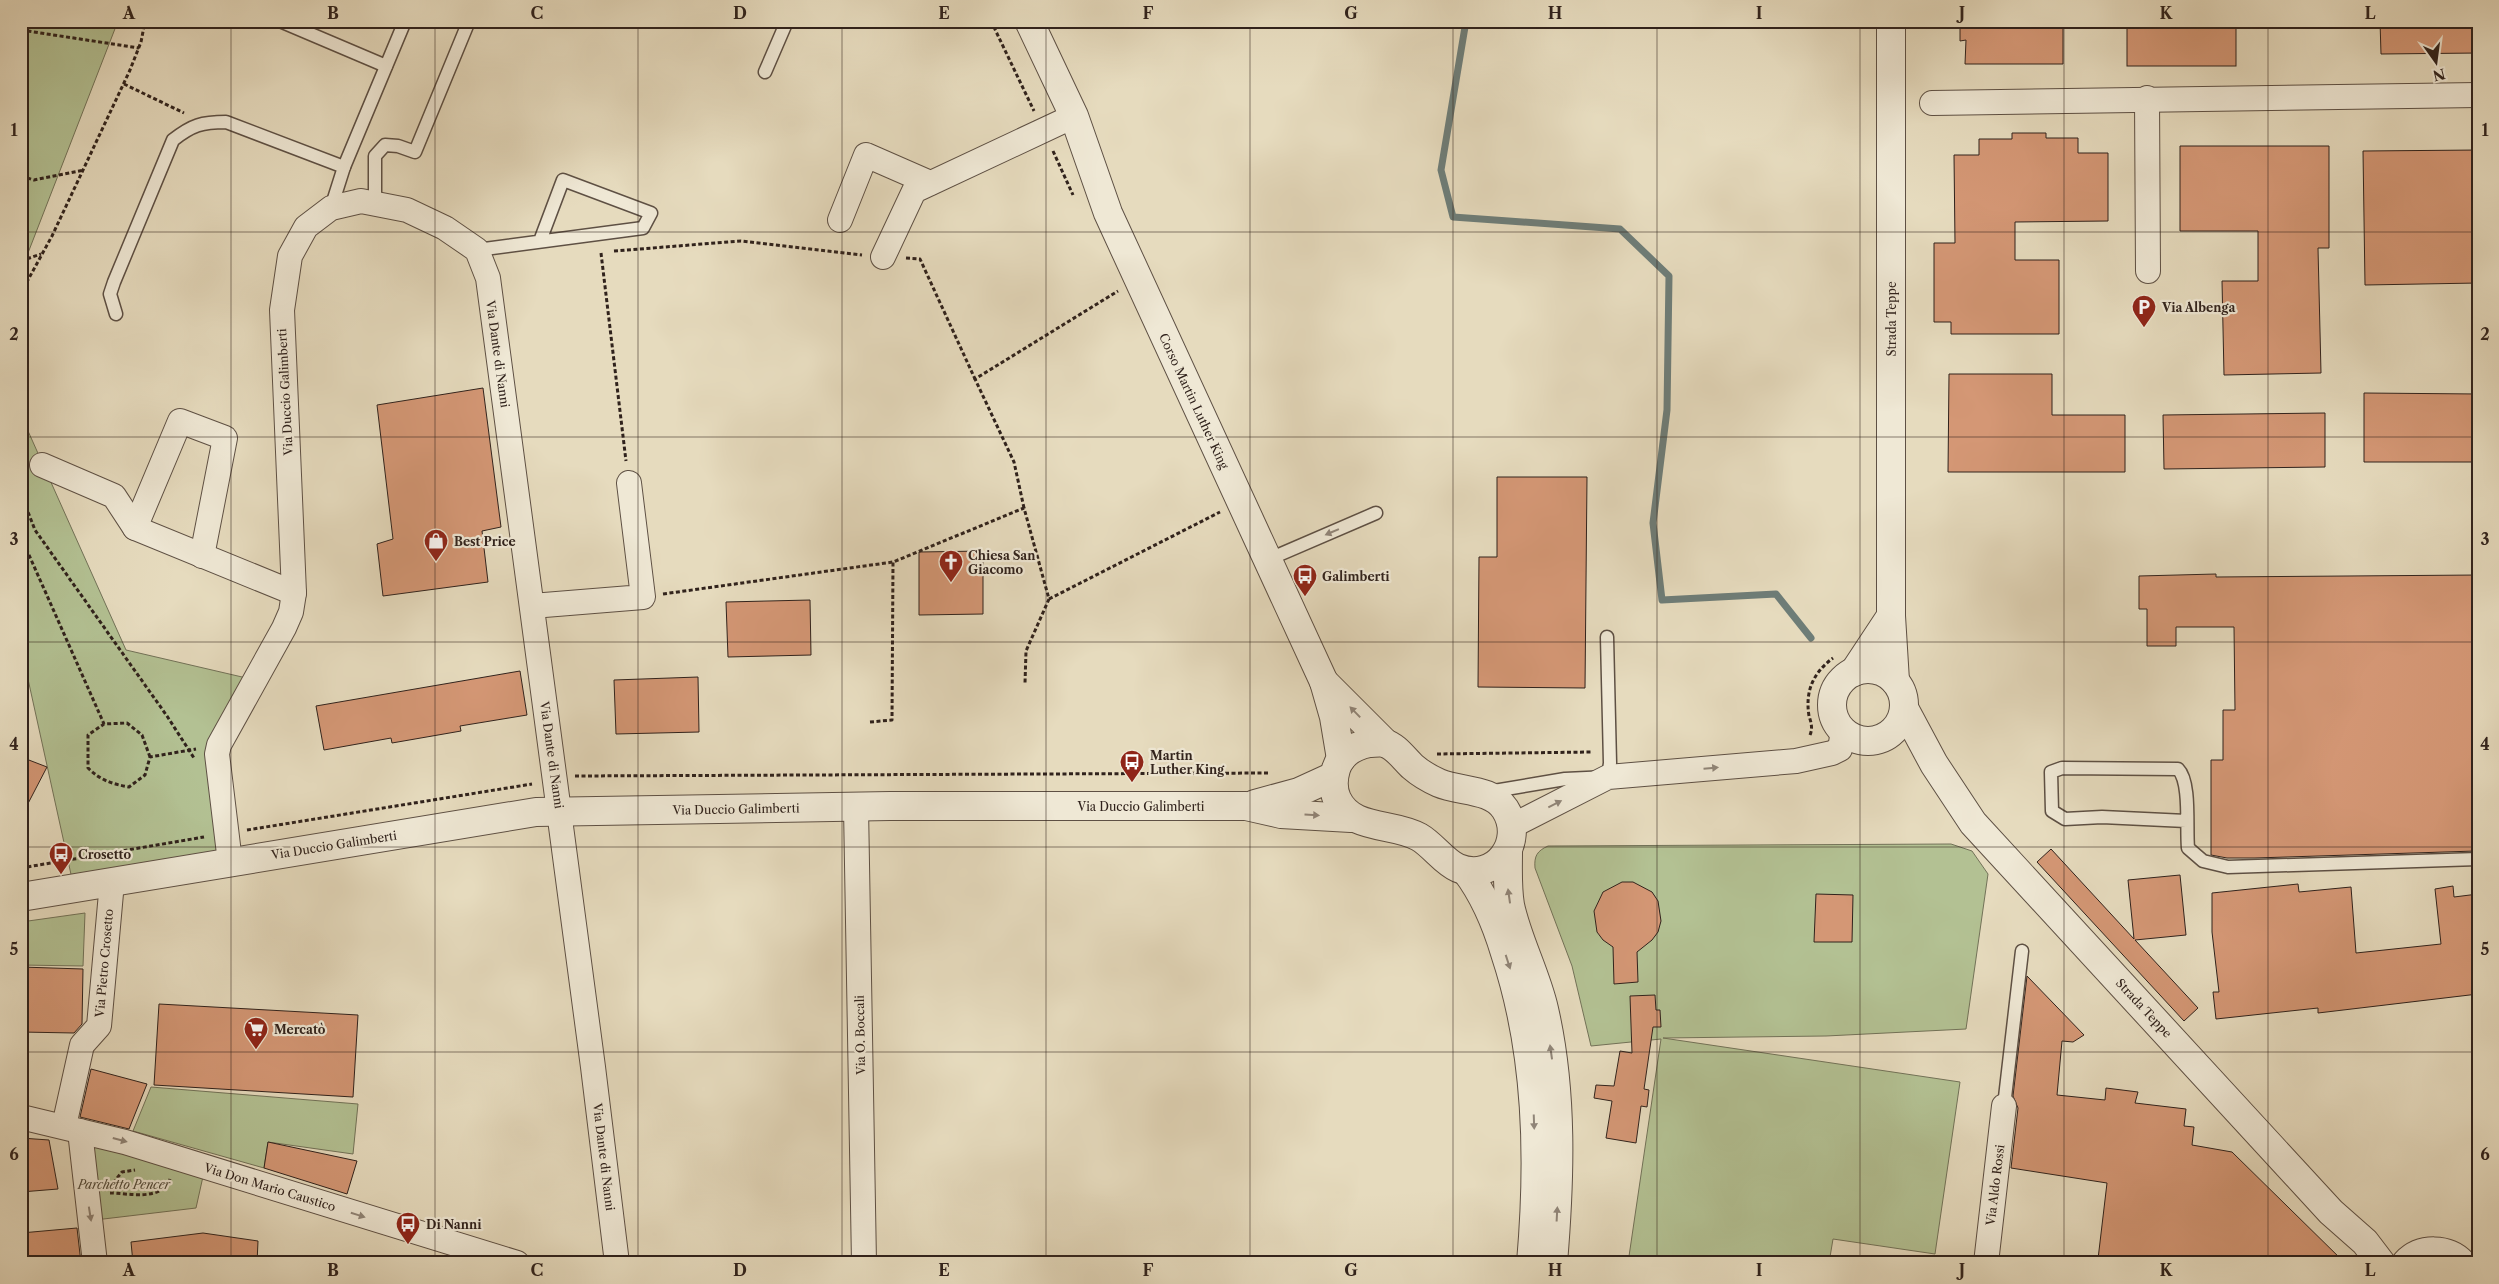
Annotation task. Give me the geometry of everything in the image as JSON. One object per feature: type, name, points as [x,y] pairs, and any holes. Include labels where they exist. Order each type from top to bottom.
[{"type":"street","name":"Corso Martin Luther King","points":[[1029,21],[1074,116],[1108,213],[1324,682],[1334,717],[1337,768],[1335,795],[1341,809],[1351,818]]},
{"type":"street","name":"Strada Teppe","points":[[1891,21],[1891,616],[1895,682]]},
{"type":"street","points":[[1932,103],[2147,98],[2478,95]]},
{"type":"street","points":[[2147,98],[2148,271]]},
{"type":"street","points":[[883,257],[914,191],[1074,116]]},
{"type":"street","points":[[840,220],[866,155],[930,183]]},
{"type":"street","points":[[331,208],[361,201],[414,213],[445,228],[477,250]]},
{"type":"street","name":"Via Duccio Galimberti","points":[[230,862],[217,754],[219,745],[284,628],[291,612],[294,593],[282,310],[290,256],[306,227],[331,208]]},
{"type":"street","name":"Via Dante di Nanni","points":[[477,250],[488,278],[560,812],[617,1263]]},
{"type":"street","points":[[135,528],[180,422],[224,438],[202,556]]},
{"type":"street","points":[[42,465],[114,496],[135,528],[294,593]]},
{"type":"street","points":[[532,606],[643,597],[629,483]]},
{"type":"street","points":[[1891,616],[1844,664],[1844,678],[1833,698],[1835,716],[1843,731],[1854,738],[1866,741],[1878,740],[1934,764]]},
{"type":"street","points":[[1844,664],[1887,674],[1900,689],[1904,708],[1902,718],[1896,728],[1878,740]]},
{"type":"street","name":"Corso Martin Luther King","points":[[1324,682],[1385,743],[1429,778],[1445,785],[1494,798],[1505,808],[1510,839]]},
{"type":"street","name":"Strada Teppe","points":[[1904,708],[1934,764],[1973,823],[1999,853],[2179,1044],[2331,1212],[2373,1252],[2408,1261]]},
{"type":"street","points":[[1466,871],[1491,868],[1500,862],[1510,839],[1608,777],[1796,761],[1832,753],[1840,749],[1843,731]]},
{"type":"street","name":"Via Duccio Galimberti","points":[[1246,806],[1286,796],[1337,768],[1356,746],[1369,743],[1385,743]]},
{"type":"street","name":"Via Duccio Galimberti","points":[[21,897],[536,812],[856,807],[1246,806],[1281,814],[1351,818],[1400,829],[1419,837],[1455,866],[1466,871]]},
{"type":"street","name":"Via O. Boccali","points":[[856,807],[864,1263]]},
{"type":"street","points":[[1510,839],[1508,886],[1511,906],[1532,965],[1544,1009],[1554,1075],[1558,1155],[1553,1263]]},
{"type":"street","points":[[1466,871],[1485,898],[1497,928],[1512,972],[1528,1040],[1535,1157],[1531,1263]]},
{"type":"street","name":"Via Pietro Crosetto","points":[[95,1263],[72,1128],[82,1045],[98,1026],[112,882]]},
{"type":"street","name":"Via Aldo Rossi","points":[[1986,1263],[2004,1106]]},
{"type":"street","name":"Via Don Mario Caustico","points":[[21,1117],[125,1142],[459,1255],[517,1263]]},
{"type":"street","points":[[2408,1261],[2421,1253],[2434,1251],[2447,1253],[2462,1263]]},
{"type":"lane","points":[[280,21],[386,66]]},
{"type":"lane","points":[[331,208],[344,167],[405,21]]},
{"type":"lane","points":[[375,204],[375,156],[385,145],[398,146],[415,152],[469,21]]},
{"type":"lane","points":[[765,72],[787,21]]},
{"type":"lane","points":[[116,314],[110,294],[114,282],[173,140],[190,127],[204,123],[226,122],[344,167]]},
{"type":"lane","points":[[477,250],[643,228],[651,213],[563,180],[540,241]]},
{"type":"lane","points":[[1267,560],[1376,513]]},
{"type":"lane","points":[[1480,793],[1565,778],[1608,777],[1610,752],[1606,637]]},
{"type":"lane","points":[[2186,821],[2102,817],[2065,819],[2052,811],[2051,772],[2062,768],[2178,769],[2184,774],[2188,848],[2203,862],[2228,866],[2478,860]]},
{"type":"lane","points":[[2004,1106],[2022,951]]},
{"type":"path","points":[[21,301],[23,289],[84,170],[124,84],[138,48],[144,21]]},
{"type":"path","points":[[991,21],[1076,201]]},
{"type":"path","points":[[21,30],[138,48]]},
{"type":"path","points":[[124,84],[204,123]]},
{"type":"path","points":[[21,176],[34,180],[84,170]]},
{"type":"path","points":[[594,254],[741,241],[883,257],[920,259],[1014,462],[1024,508],[1049,599],[1026,651],[1025,683]]},
{"type":"path","points":[[601,253],[629,483]]},
{"type":"path","points":[[21,261],[42,254]]},
{"type":"path","points":[[1114,282],[1123,300]]},
{"type":"path","points":[[975,379],[1119,291]]},
{"type":"path","points":[[21,494],[35,530],[167,716],[197,763]]},
{"type":"path","points":[[643,597],[893,562],[1024,508]]},
{"type":"path","points":[[1049,599],[1224,511]]},
{"type":"path","points":[[21,537],[104,724]]},
{"type":"path","points":[[870,722],[892,720],[893,562]]},
{"type":"path","points":[[1808,739],[1812,730],[1808,710],[1810,687],[1818,670],[1844,664]]},
{"type":"path","points":[[127,723],[142,735],[150,757],[145,775],[128,788],[111,784],[97,777],[88,768],[88,734],[104,724],[127,723]]},
{"type":"path","points":[[150,757],[219,745]]},
{"type":"path","points":[[1432,754],[1610,752]]},
{"type":"path","points":[[21,868],[576,776],[1279,773]]},
{"type":"path","points":[[137,1170],[122,1172],[104,1193],[142,1196],[157,1191],[168,1184],[172,1171]]},
{"type":"green space","points":[[21,21],[118,21],[21,271]]},
{"type":"green space","points":[[21,357],[24,422],[126,650],[255,680],[219,745],[230,862],[74,888],[26,670],[21,661]]},
{"type":"green space","points":[[1951,844],[1972,851],[1988,874],[1966,1029],[1826,1036],[1663,1038],[1960,1082],[1935,1254],[1833,1239],[1829,1263],[1628,1263],[1661,1039],[1591,1046],[1572,966],[1535,868],[1535,860],[1539,852],[1548,846]]},
{"type":"green space","points":[[85,913],[83,966],[21,965],[21,922]]},
{"type":"green space","points":[[151,1087],[358,1104],[353,1154],[268,1142],[264,1168],[133,1131]]},
{"type":"green space","name":"Parchetto Pencer","points":[[87,1139],[204,1172],[196,1208],[95,1220]]},
{"type":"building","points":[[1960,21],[2063,21],[2063,64],[1965,64],[1966,40],[1960,41]]},
{"type":"building","points":[[2127,21],[2236,21],[2236,66],[2127,66]]},
{"type":"building","points":[[2380,21],[2478,21],[2478,53],[2381,54]]},
{"type":"building","points":[[2012,133],[2046,133],[2046,138],[2078,138],[2078,153],[2108,153],[2108,221],[2015,222],[2015,260],[2059,260],[2059,334],[1951,334],[1951,322],[1934,322],[1934,243],[1955,243],[1954,155],[1979,155],[1979,139],[2012,139]]},
{"type":"building","points":[[2180,146],[2329,146],[2329,248],[2318,248],[2321,373],[2224,375],[2222,281],[2258,281],[2258,231],[2180,231]]},
{"type":"building","points":[[2478,150],[2478,283],[2365,285],[2363,151]]},
{"type":"building","points":[[1949,374],[2052,374],[2052,415],[2125,415],[2125,472],[1948,472]]},
{"type":"building","points":[[483,388],[501,527],[482,531],[488,582],[383,596],[377,544],[393,539],[377,405]]},
{"type":"building","points":[[2364,393],[2478,394],[2478,462],[2364,462]]},
{"type":"building","points":[[2325,413],[2325,467],[2164,469],[2163,415]]},
{"type":"building","points":[[1497,477],[1587,477],[1585,688],[1478,687],[1479,557],[1497,557]]},
{"type":"building","name":"Chiesa San Giacomo","points":[[983,551],[983,614],[919,615],[919,552]]},
{"type":"building","points":[[2216,574],[2216,577],[2478,575],[2476,851],[2255,858],[2227,858],[2211,855],[2211,760],[2223,760],[2223,710],[2235,710],[2234,627],[2176,627],[2176,646],[2147,646],[2147,609],[2139,609],[2139,576]]},
{"type":"building","points":[[810,600],[811,655],[728,657],[726,602]]},
{"type":"building","points":[[520,671],[527,715],[460,726],[461,731],[392,743],[391,738],[324,750],[316,706]]},
{"type":"building","points":[[698,677],[699,732],[616,734],[614,680]]},
{"type":"building","points":[[21,757],[47,767],[21,817]]},
{"type":"building","points":[[2051,849],[2134,939],[2128,880],[2180,875],[2186,935],[2135,940],[2198,1008],[2184,1021],[2037,862]]},
{"type":"building","points":[[1622,882],[1633,882],[1652,892],[1658,901],[1661,921],[1658,932],[1652,940],[1637,952],[1638,982],[1614,984],[1613,947],[1603,940],[1597,932],[1594,911],[1603,892]]},
{"type":"building","points":[[2298,884],[2299,892],[2351,887],[2356,953],[2441,944],[2435,889],[2453,886],[2454,897],[2478,894],[2478,994],[2318,1013],[2318,1008],[2216,1019],[2213,992],[2219,992],[2212,932],[2212,893]]},
{"type":"building","points":[[1816,894],[1853,895],[1852,942],[1814,942]]},
{"type":"building","points":[[21,967],[83,969],[82,1024],[74,1033],[21,1032]]},
{"type":"building","points":[[2027,976],[2084,1035],[2073,1042],[2062,1041],[2057,1095],[2105,1100],[2106,1088],[2138,1092],[2135,1103],[2186,1109],[2184,1126],[2194,1127],[2192,1145],[2232,1152],[2345,1263],[2104,1263],[2105,1261],[2098,1259],[2107,1183],[2011,1168],[2018,1108],[2013,1096]]},
{"type":"building","points":[[1655,995],[1656,1010],[1660,1010],[1661,1027],[1653,1027],[1644,1089],[1649,1090],[1647,1107],[1641,1106],[1636,1143],[1606,1138],[1612,1101],[1594,1098],[1596,1085],[1614,1086],[1620,1051],[1632,1053],[1630,996]]},
{"type":"building","name":"Mercatò","points":[[159,1004],[358,1015],[353,1097],[154,1085]]},
{"type":"building","points":[[91,1069],[147,1084],[129,1129],[80,1117]]},
{"type":"building","points":[[21,1138],[49,1140],[58,1189],[21,1192]]},
{"type":"building","points":[[268,1142],[357,1161],[347,1194],[264,1168]]},
{"type":"building","points":[[77,1228],[81,1263],[21,1263],[21,1233]]},
{"type":"building","points":[[203,1233],[258,1241],[257,1263],[133,1263],[131,1242]]},
{"type":"waterway","points":[[1466,21],[1441,170],[1453,217],[1620,229],[1669,276],[1667,410],[1653,523],[1662,600],[1776,594],[1811,638]]},
{"type":"place","name":"Via Albenga","points":[[2144,328]]},
{"type":"place","name":"Best Price","points":[[436,562]]},
{"type":"place","name":"Chiesa San Giacomo","points":[[951,583]]},
{"type":"place","name":"Galimberti","points":[[1305,597]]},
{"type":"place","name":"Martin Luther King","points":[[1132,783]]},
{"type":"place","name":"Crosetto","points":[[61,875]]},
{"type":"place","name":"Mercatò","points":[[256,1050]]},
{"type":"place","name":"Di Nanni","points":[[408,1245]]}]
